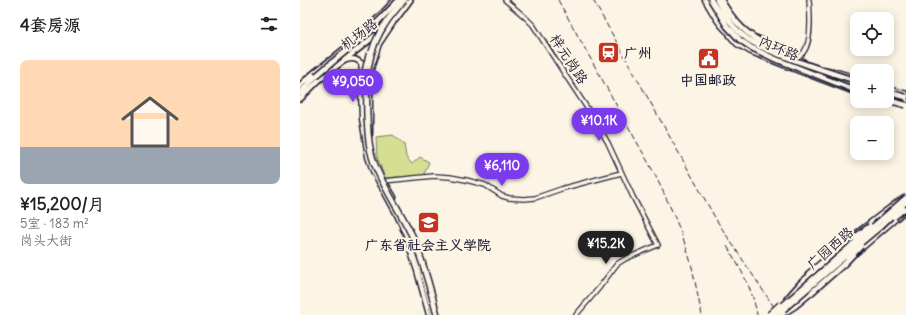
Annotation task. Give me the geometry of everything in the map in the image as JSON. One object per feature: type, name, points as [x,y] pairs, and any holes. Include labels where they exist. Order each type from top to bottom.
[{"type":"highway","name":"机场路","points":[[300,86],[370,26],[395,0]]},
{"type":"highway","points":[[300,93],[316,76],[361,39],[402,0]]},
{"type":"highway","points":[[402,0],[383,27],[370,56],[366,78],[368,136],[370,151],[376,170],[407,225],[422,261],[436,315]]},
{"type":"highway","name":"机场路","points":[[300,99],[315,84],[358,48],[396,19],[410,0]]},
{"type":"highway","name":"内环路","points":[[715,0],[731,23],[748,40],[758,46],[850,82]]},
{"type":"highway","name":"内环路","points":[[715,0],[727,26],[740,40],[752,48],[773,58],[850,83]]},
{"type":"highway","points":[[722,0],[733,19],[752,37],[789,54]]},
{"type":"highway","points":[[384,12],[387,17],[396,19]]},
{"type":"highway","points":[[353,41],[356,41],[359,44],[358,48]]},
{"type":"highway","points":[[784,59],[819,70],[850,82]]},
{"type":"highway","points":[[894,95],[906,99]]},
{"type":"highway","points":[[894,95],[906,99]]},
{"type":"highway","points":[[769,315],[906,197]]},
{"type":"highway","points":[[777,315],[851,251],[893,218],[906,205]]},
{"type":"highway","points":[[787,299],[795,289],[849,241],[895,207]]},
{"type":"highway","points":[[404,228],[418,258],[436,315]]},
{"type":"highway","points":[[783,314],[795,306],[844,264],[870,236]]},
{"type":"main road","points":[[364,135],[364,84],[368,56],[376,34],[385,20],[402,0]]},
{"type":"main road","points":[[705,0],[721,26],[729,34],[761,44],[819,70],[830,70],[850,81]]},
{"type":"main road","points":[[708,4],[715,0],[722,16],[751,52],[786,66],[850,83]]},
{"type":"main road","points":[[722,0],[727,14],[739,30],[790,52],[806,64]]},
{"type":"main road","points":[[708,4],[719,10]]},
{"type":"main road","points":[[711,10],[722,16]]},
{"type":"main road","points":[[396,19],[379,44],[372,65],[370,81],[371,140],[374,157],[384,180],[416,239],[428,279],[436,315]]},
{"type":"main road","points":[[739,30],[739,38]]},
{"type":"main road","points":[[739,38],[755,48],[825,77],[850,83]]},
{"type":"main road","points":[[789,54],[796,56]]},
{"type":"main road","points":[[372,65],[371,60],[366,58],[363,62],[362,70],[362,123],[367,153],[371,167],[404,228],[430,315]]},
{"type":"main road","points":[[340,63],[354,59],[361,63],[362,70]]},
{"type":"main road","points":[[894,99],[898,103]]},
{"type":"main road","points":[[894,102],[898,103],[906,99]]},
{"type":"main road","points":[[787,299],[792,290],[802,279],[846,241],[906,197]]},
{"type":"main road","name":"广园西路","points":[[769,315],[906,197]]},
{"type":"main road","name":"广园西路","points":[[783,314],[906,205]]},
{"type":"main road","points":[[842,261],[856,254],[906,210]]},
{"type":"main road","points":[[853,242],[859,231]]},
{"type":"street","name":"梓元岗路","points":[[505,0],[529,20],[536,28],[586,106],[608,143],[621,173],[658,245],[617,264],[576,315]]},
{"type":"street","points":[[796,56],[801,56],[803,53],[809,35],[811,23],[809,0]]},
{"type":"street","points":[[384,180],[434,176],[450,177],[486,185],[502,196],[524,199],[535,198],[564,188],[621,173]]},
{"type":"green space","points":[[393,135],[404,144],[406,157],[412,164],[420,157],[429,162],[424,175],[385,178],[377,157],[376,137]]},
{"type":"railway","points":[[558,0],[653,171],[669,205],[691,263],[702,315]]},
{"type":"railway","points":[[593,0],[717,221],[780,315]]},
{"type":"railway","points":[[727,246],[749,288],[757,315]]},
{"type":"place","name":"广州","points":[[609,53]]},
{"type":"place","name":"中国邮政","points":[[708,58]]},
{"type":"place","name":"广东省社会主义学院","points":[[428,223]]}]
